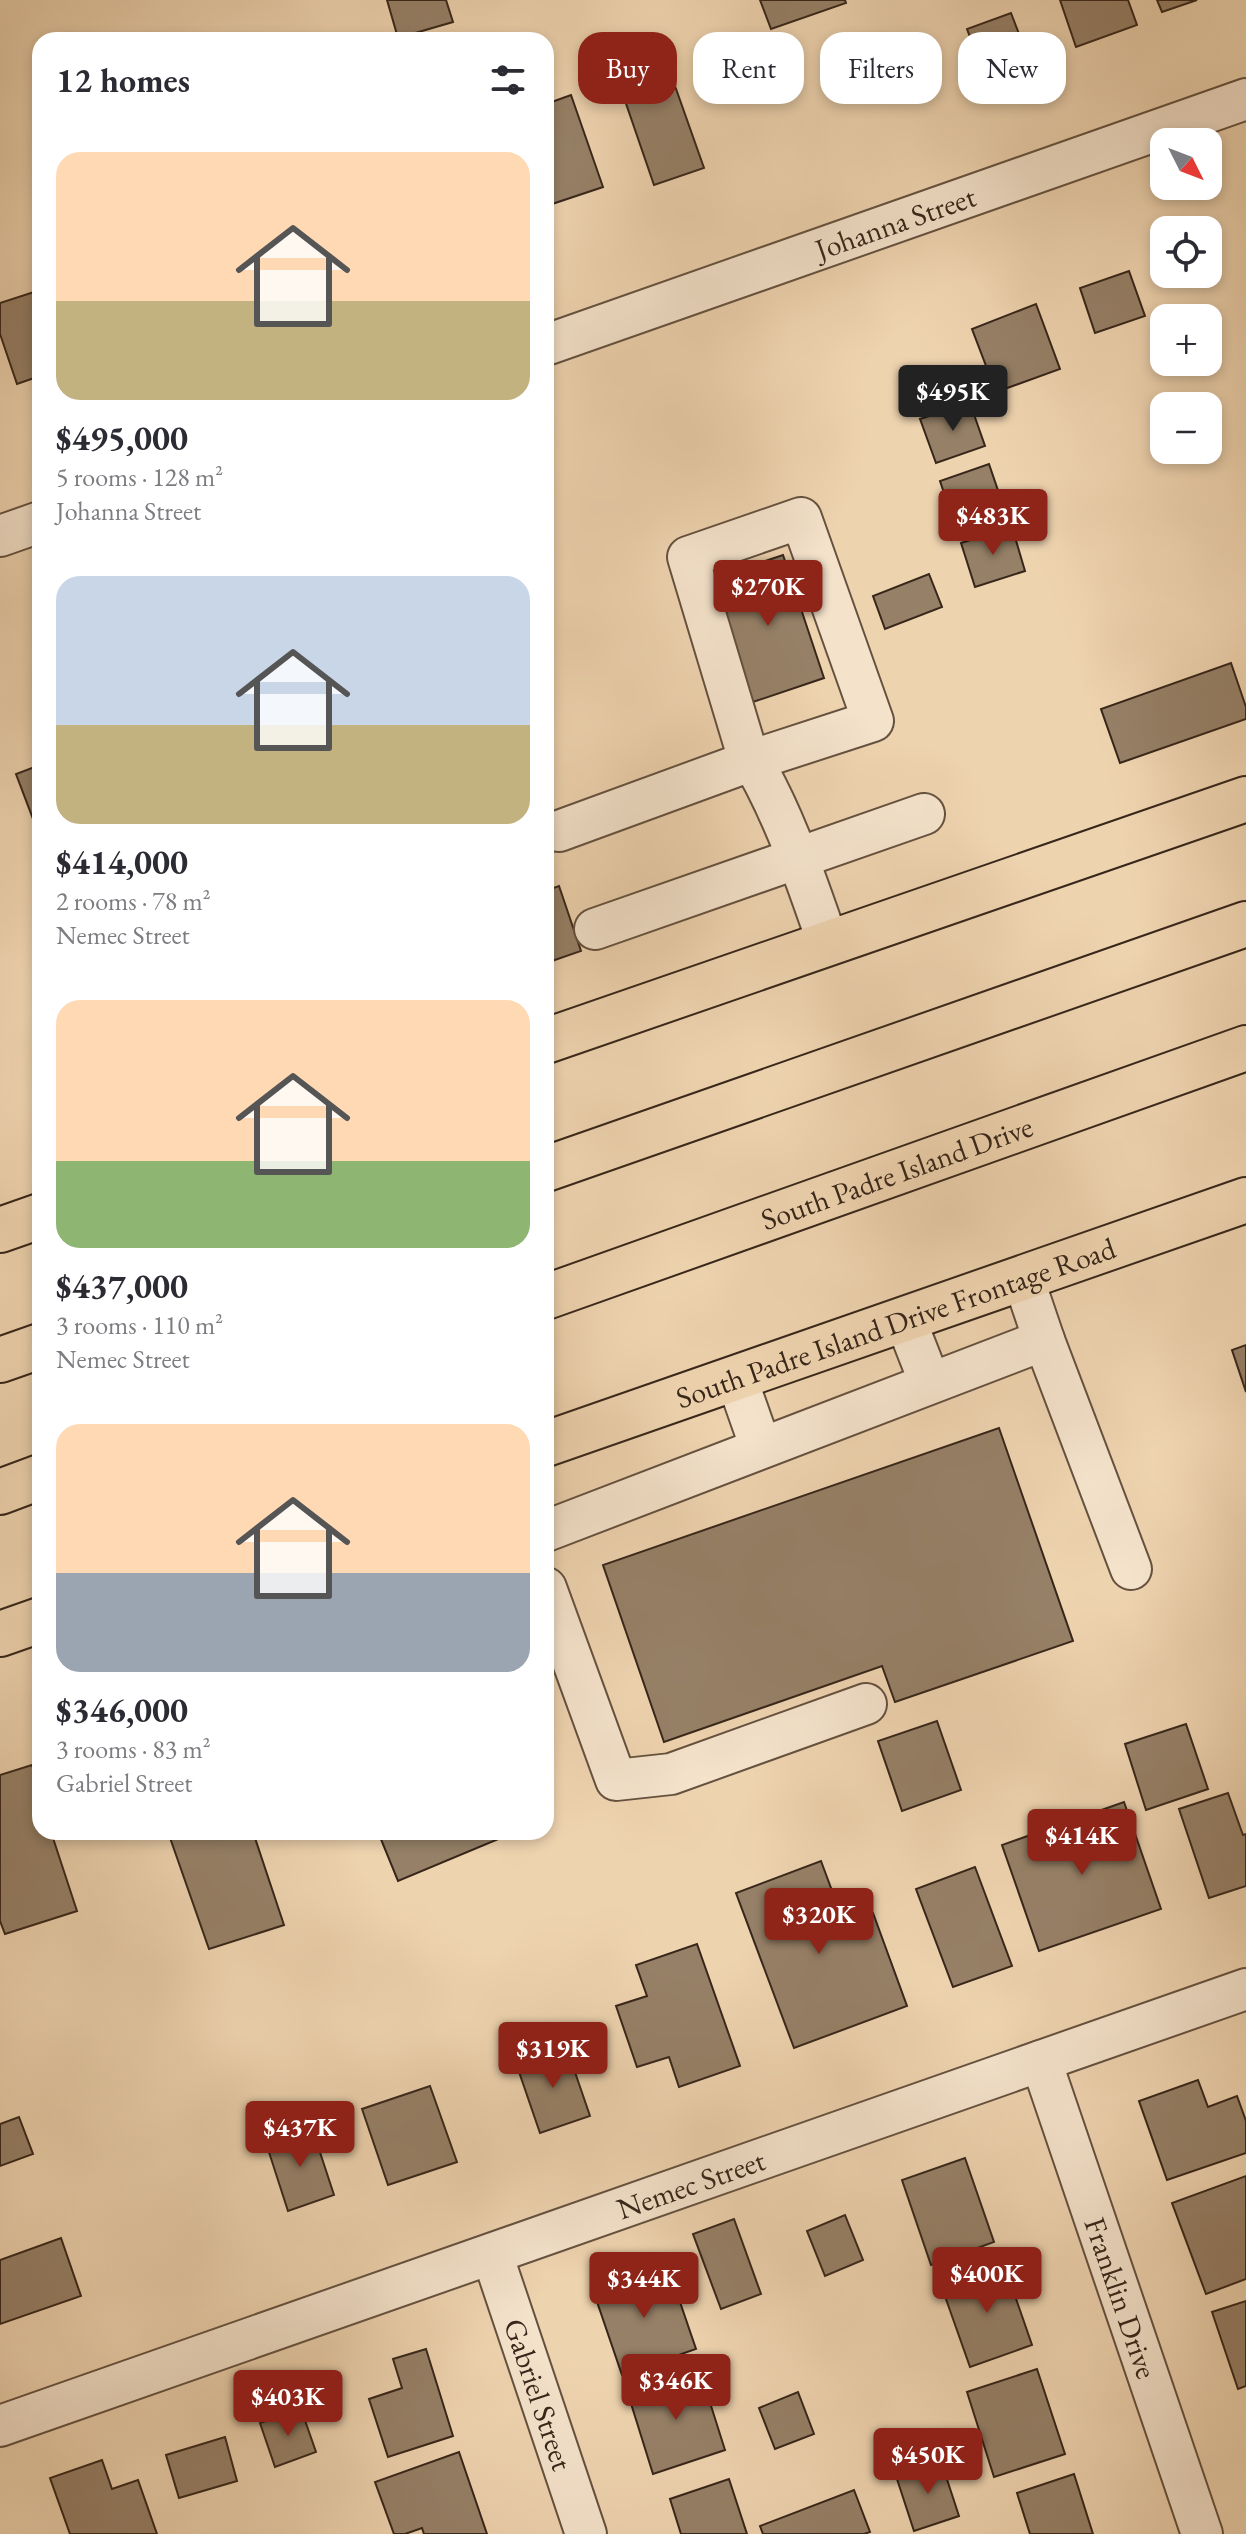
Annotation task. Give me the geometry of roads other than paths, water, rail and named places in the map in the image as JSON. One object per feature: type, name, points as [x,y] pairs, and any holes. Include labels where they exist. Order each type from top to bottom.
[{"type":"main road","points":[[554,1038],[1246,799]]},
{"type":"main road","points":[[554,1166],[1246,924]]},
{"type":"main road","name":"South Padre Island Drive","points":[[554,1294],[1246,1048]]},
{"type":"main road","points":[[936,1158],[1246,1071]]},
{"type":"main road","name":"South Padre Island Drive Frontage Road","points":[[554,1441],[1246,1200]]},
{"type":"main road","points":[[0,1230],[32,1219]]},
{"type":"main road","points":[[0,1360],[32,1349]]},
{"type":"main road","points":[[0,1492],[32,1480]]},
{"type":"main road","points":[[0,1634],[32,1623]]},
{"type":"street","name":"Johanna Street","points":[[554,342],[1246,99]]},
{"type":"street","points":[[559,831],[753,760],[873,721],[801,518],[688,557],[746,750],[753,760],[774,797],[828,943]]},
{"type":"street","points":[[0,536],[32,525]]},
{"type":"street","points":[[595,929],[924,814]]},
{"type":"street","points":[[1023,1278],[1131,1569]]},
{"type":"street","points":[[905,1319],[930,1383]]},
{"type":"street","points":[[554,1528],[1044,1340]]},
{"type":"street","points":[[736,1377],[761,1448]]},
{"type":"street","points":[[554,1610],[616,1780],[671,1774],[866,1704]]},
{"type":"street","name":"Nemec Street","points":[[0,2426],[1246,1989]]},
{"type":"street","name":"Franklin Drive","points":[[1041,2061],[1202,2534]]},
{"type":"street","name":"Gabriel Street","points":[[492,2254],[586,2534]]}]
